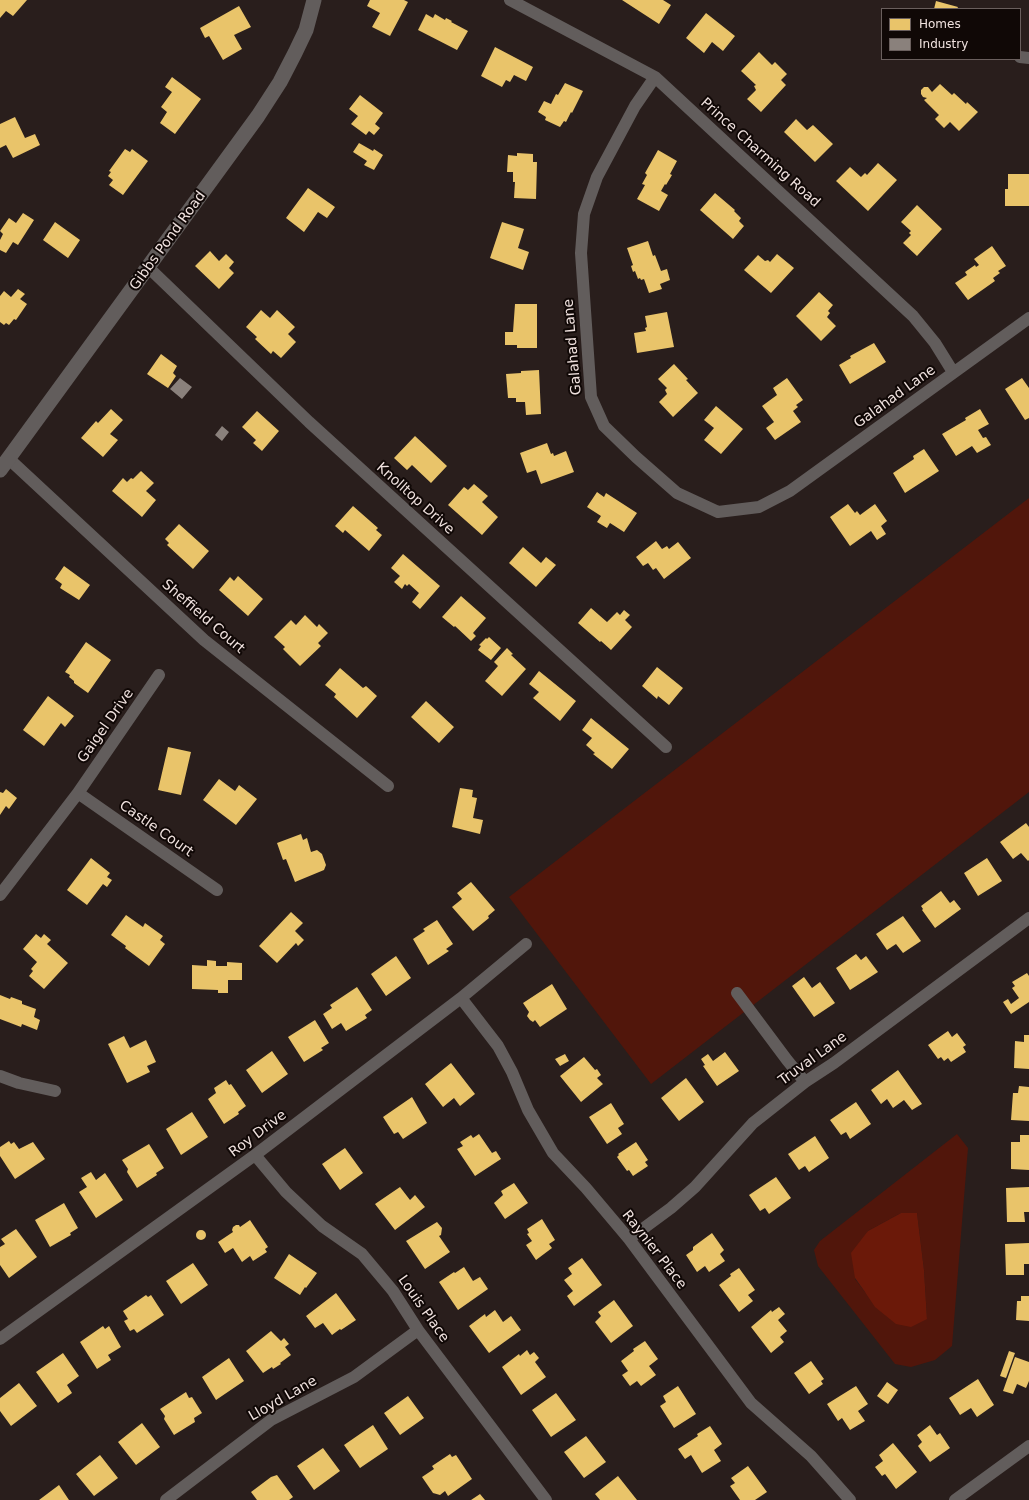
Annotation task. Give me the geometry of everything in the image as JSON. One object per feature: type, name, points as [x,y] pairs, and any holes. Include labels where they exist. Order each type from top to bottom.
[{"type":"street","name":"Gibbs Pond Road","points":[[4,464],[149,268],[258,116],[296,54],[306,30],[314,0]]},
{"type":"street","name":"Prince Charming Road","points":[[510,0],[655,77],[914,316],[935,343],[953,372]]},
{"type":"street","name":"Galahad Lane","points":[[655,77],[635,106],[596,177],[584,214],[581,253],[591,397],[604,426],[636,457],[678,492],[718,512],[758,507],[790,491],[1029,318]]},
{"type":"street","name":"Knolltop Drive","points":[[149,268],[309,422],[666,747]]},
{"type":"street","name":"Sheffield Court","points":[[4,464],[204,640],[388,786]]},
{"type":"street","name":"Gaigel Drive","points":[[0,895],[78,793],[159,675]]},
{"type":"street","name":"Castle Court","points":[[78,793],[217,890]]},
{"type":"street","name":"Truval Lane","points":[[629,1239],[671,1208],[689,1192],[753,1123],[805,1082],[834,1063],[1029,918]]},
{"type":"street","name":"Roy Drive","points":[[0,1339],[255,1155],[461,998],[526,944]]},
{"type":"street","points":[[737,993],[805,1082]]},
{"type":"street","name":"Raynier Place","points":[[461,998],[498,1046],[512,1072],[528,1110],[553,1153],[586,1188],[629,1239],[751,1403],[811,1456],[850,1500]]},
{"type":"street","points":[[0,1076],[19,1083],[55,1091]]},
{"type":"street","name":"Louis Place","points":[[255,1155],[286,1192],[322,1226],[362,1254],[394,1291],[418,1330],[546,1500]]},
{"type":"street","name":"Lloyd Lane","points":[[166,1500],[271,1420],[354,1377],[418,1330]]},
{"type":"street","points":[[954,1500],[1029,1446]]},
{"type":"shaded area","points":[[1029,498],[1029,792],[651,1084],[509,897]]},
{"type":"shaded area","points":[[957,1134],[968,1148],[952,1346],[935,1360],[911,1367],[895,1364],[818,1266],[814,1250],[820,1241]],"holes":[[[901,1213],[917,1213],[924,1270],[927,1319],[865,1292],[855,1279],[868,1231]]]},
{"type":"shaded area","points":[[901,1213],[917,1213],[924,1270],[927,1319],[911,1327],[896,1324],[875,1307],[855,1278],[851,1253],[868,1231]]},
{"type":"building: Homes","points":[[0,0],[27,0],[13,16],[6,11],[0,18]]},
{"type":"building: Homes","points":[[370,0],[404,0],[408,2],[390,36],[372,27],[380,13],[367,6]]},
{"type":"building: Homes","points":[[622,0],[663,0],[671,5],[659,24]]},
{"type":"building: Homes","points":[[936,1],[958,7],[958,8],[934,8]]},
{"type":"building: Homes","points":[[239,6],[251,27],[234,35],[242,49],[223,60],[209,36],[205,38],[200,28]]},
{"type":"building: Homes","points":[[706,13],[735,36],[723,51],[712,42],[704,53],[686,38]]},
{"type":"building: Homes","points":[[426,14],[433,18],[435,14],[445,20],[446,18],[468,31],[457,50],[418,30]]},
{"type":"building: Homes","points":[[495,47],[533,67],[526,81],[514,75],[510,82],[506,80],[502,87],[481,76]]},
{"type":"building: Homes","points":[[759,52],[772,65],[775,62],[787,74],[781,80],[786,85],[761,112],[747,99],[756,90],[754,86],[756,85],[741,71]]},
{"type":"building: Homes","points":[[172,77],[201,99],[175,134],[160,123],[167,112],[161,107],[172,92],[165,87]]},
{"type":"building: Homes","points":[[565,83],[583,91],[572,113],[571,112],[566,122],[564,121],[560,127],[545,120],[546,117],[538,112],[544,101],[551,104],[556,94],[558,95]]},
{"type":"building: Homes","points":[[940,84],[952,95],[954,93],[978,112],[959,131],[950,122],[944,128],[935,119],[939,115],[924,100],[927,98],[923,97],[921,94],[921,90],[924,87],[928,87],[932,92]]},
{"type":"building: Homes","points":[[360,95],[383,113],[375,124],[380,128],[374,135],[369,131],[366,135],[351,124],[358,116],[349,109]]},
{"type":"building: Homes","points":[[15,117],[25,138],[35,134],[40,145],[13,158],[6,145],[0,148],[0,124]]},
{"type":"building: Homes","points":[[796,119],[807,130],[813,125],[833,144],[815,162],[784,132]]},
{"type":"building: Homes","points":[[359,143],[373,151],[374,149],[383,155],[374,170],[364,165],[367,161],[353,152]]},
{"type":"building: Homes","points":[[125,149],[130,152],[132,149],[148,161],[123,195],[109,185],[113,180],[108,176],[111,172],[109,171]]},
{"type":"building: Homes","points":[[658,150],[677,161],[670,174],[672,175],[661,191],[668,195],[659,211],[637,199],[645,185],[642,184],[647,175],[645,173]]},
{"type":"building: Homes","points":[[517,153],[533,154],[533,162],[537,162],[536,199],[514,198],[515,182],[513,182],[513,172],[507,172],[508,155],[517,156]]},
{"type":"building: Homes","points":[[878,163],[897,180],[868,211],[836,181],[850,167],[861,177],[865,173],[867,175]]},
{"type":"building: Homes","points":[[1008,174],[1029,174],[1029,206],[1005,206],[1005,189],[1008,189]]},
{"type":"building: Homes","points":[[308,188],[335,207],[327,218],[318,212],[304,232],[286,218]]},
{"type":"building: Homes","points":[[715,193],[735,210],[734,211],[741,218],[739,221],[744,226],[733,239],[700,210]]},
{"type":"building: Homes","points":[[917,205],[942,229],[917,256],[903,243],[911,235],[909,233],[911,231],[901,222]]},
{"type":"building: Homes","points":[[23,213],[34,220],[18,245],[13,242],[6,253],[0,250],[0,240],[3,234],[0,231],[9,218],[16,223]]},
{"type":"building: Homes","points":[[55,222],[80,240],[68,258],[43,240]]},
{"type":"building: Homes","points":[[502,222],[524,229],[518,248],[529,252],[523,270],[490,258]]},
{"type":"building: Homes","points":[[648,241],[653,256],[655,255],[661,271],[667,269],[670,280],[660,284],[662,289],[649,293],[644,279],[638,279],[635,271],[633,272],[631,266],[633,265],[627,248]]},
{"type":"building: Homes","points":[[992,246],[1006,266],[998,271],[1000,273],[993,278],[995,281],[968,300],[955,283],[967,275],[965,272],[975,265],[976,267],[979,265],[974,259]]},
{"type":"building: Homes","points":[[210,251],[219,261],[226,254],[234,262],[229,268],[234,273],[219,289],[195,266]]},
{"type":"building: Homes","points":[[777,254],[794,268],[771,293],[744,270],[758,255],[765,261],[768,260],[770,262]]},
{"type":"building: Homes","points":[[18,289],[25,294],[20,299],[27,304],[16,320],[14,319],[9,325],[6,323],[4,325],[0,322],[0,296],[4,291],[11,297]]},
{"type":"building: Homes","points":[[819,292],[833,305],[828,311],[830,313],[827,317],[836,326],[821,341],[796,316]]},
{"type":"building: Homes","points":[[515,304],[537,304],[537,348],[517,348],[517,345],[505,345],[505,332],[513,332]]},
{"type":"building: Homes","points":[[261,310],[270,318],[277,310],[295,327],[288,334],[296,342],[281,358],[273,351],[271,354],[255,339],[257,337],[246,327]]},
{"type":"building: Homes","points":[[667,312],[674,347],[637,353],[634,333],[646,331],[645,328],[647,327],[645,316]]},
{"type":"building: Homes","points":[[874,343],[886,362],[850,384],[839,365],[851,358],[850,356]]},
{"type":"building: Homes","points":[[161,354],[177,366],[173,373],[176,376],[168,388],[147,374]]},
{"type":"building: Homes","points":[[674,364],[688,379],[686,380],[698,393],[673,417],[659,402],[667,394],[665,390],[667,388],[658,379]]},
{"type":"building: Homes","points":[[539,370],[541,414],[526,415],[525,402],[516,402],[516,398],[508,398],[506,374]]},
{"type":"building: Homes","points":[[787,378],[803,400],[796,405],[798,407],[793,411],[801,422],[775,440],[766,428],[774,422],[762,406],[777,395],[773,388]]},
{"type":"building: Homes","points":[[1022,378],[1029,388],[1029,418],[1025,420],[1005,389]]},
{"type":"building: Homes","points":[[716,406],[743,429],[721,454],[704,440],[714,428],[704,420]]},
{"type":"building: Homes","points":[[111,409],[123,420],[110,434],[118,440],[103,457],[81,438],[96,421],[98,423]]},
{"type":"building: Homes","points":[[980,409],[989,424],[978,430],[983,438],[986,437],[991,445],[977,453],[972,446],[956,456],[942,434],[966,420],[965,418]]},
{"type":"building: Homes","points":[[257,411],[279,431],[262,451],[253,443],[256,440],[242,427]]},
{"type":"building: Homes","points":[[415,436],[447,466],[431,483],[412,465],[407,470],[394,458]]},
{"type":"building: Homes","points":[[547,443],[551,454],[553,453],[554,456],[566,451],[574,472],[541,484],[536,470],[527,473],[520,453]]},
{"type":"building: Homes","points":[[924,449],[939,471],[905,493],[893,473],[914,459],[913,456]]},
{"type":"building: Homes","points":[[141,471],[154,483],[146,491],[156,500],[142,517],[112,491],[123,478],[127,482],[131,478],[133,479]]},
{"type":"building: Homes","points":[[474,484],[488,496],[482,502],[498,517],[482,535],[448,505],[464,487],[468,490]]},
{"type":"building: Homes","points":[[597,492],[604,497],[606,493],[637,513],[624,532],[610,523],[607,528],[597,522],[601,516],[587,507]]},
{"type":"building: Homes","points":[[848,504],[855,513],[857,511],[860,515],[875,504],[887,521],[881,526],[886,534],[877,540],[871,531],[850,546],[830,517]]},
{"type":"building: Homes","points":[[353,506],[378,528],[376,530],[382,535],[369,551],[345,530],[343,533],[335,526]]},
{"type":"building: Homes","points":[[179,524],[209,551],[193,569],[167,545],[169,543],[165,539]]},
{"type":"building: Homes","points":[[656,541],[662,549],[667,546],[669,549],[678,542],[691,558],[664,579],[656,568],[653,570],[648,563],[643,566],[636,557]]},
{"type":"building: Homes","points":[[523,547],[541,563],[546,557],[556,565],[536,587],[509,563]]},
{"type":"building: Homes","points":[[403,554],[440,586],[420,609],[412,602],[419,593],[409,584],[407,586],[405,584],[402,589],[394,582],[400,576],[391,568]]},
{"type":"building: Homes","points":[[64,566],[90,585],[79,600],[60,588],[62,584],[55,579]]},
{"type":"building: Homes","points":[[238,576],[263,599],[248,616],[219,590],[230,577],[234,581]]},
{"type":"building: Homes","points":[[461,596],[486,618],[473,633],[476,636],[471,641],[455,626],[454,627],[442,617]]},
{"type":"building: Homes","points":[[591,608],[607,622],[617,612],[620,615],[624,610],[630,615],[625,620],[632,627],[611,650],[578,623]]},
{"type":"building: Homes","points":[[305,615],[317,627],[319,624],[328,633],[318,643],[321,646],[300,666],[283,649],[285,647],[274,637],[291,620],[296,625]]},
{"type":"building: Homes","points":[[489,637],[501,648],[491,660],[478,650],[481,646],[479,645]]},
{"type":"building: Homes","points":[[86,642],[111,660],[88,693],[74,683],[74,681],[69,677],[70,675],[65,672]]},
{"type":"building: Homes","points":[[507,648],[513,654],[511,655],[526,669],[502,696],[485,681],[498,666],[494,662]]},
{"type":"building: Homes","points":[[657,667],[683,688],[669,705],[658,696],[657,699],[642,686]]},
{"type":"building: Homes","points":[[340,668],[363,688],[366,686],[377,696],[357,718],[334,697],[336,694],[325,685]]},
{"type":"building: Homes","points":[[539,671],[576,701],[560,721],[533,698],[539,692],[529,684]]},
{"type":"building: Homes","points":[[48,696],[74,716],[65,727],[61,723],[44,746],[23,730]]},
{"type":"building: Homes","points":[[426,701],[454,727],[439,743],[411,717]]},
{"type":"building: Homes","points":[[591,718],[629,749],[612,769],[593,754],[595,753],[586,745],[592,738],[582,730]]},
{"type":"building: Homes","points":[[168,747],[191,752],[181,795],[158,790]]},
{"type":"building: Homes","points":[[219,779],[235,791],[239,785],[257,799],[236,825],[203,800]]},
{"type":"building: Homes","points":[[460,788],[473,790],[472,797],[477,798],[473,818],[483,820],[480,834],[452,827]]},
{"type":"building: Homes","points":[[6,789],[17,798],[9,809],[6,806],[0,815],[0,792],[3,793]]},
{"type":"building: Homes","points":[[1026,823],[1029,827],[1029,860],[1028,861],[1021,853],[1013,859],[1000,842]]},
{"type":"building: Homes","points":[[301,834],[303,840],[307,838],[311,852],[317,850],[322,854],[326,865],[324,870],[295,882],[286,859],[283,860],[277,843]]},
{"type":"building: Homes","points":[[91,858],[110,873],[107,877],[112,880],[107,887],[103,884],[87,905],[67,890]]},
{"type":"building: Homes","points":[[987,858],[1002,881],[978,896],[964,873]]},
{"type":"building: Homes","points":[[471,882],[495,910],[488,916],[489,918],[473,931],[452,907],[462,899],[457,893]]},
{"type":"building: Homes","points":[[941,891],[950,903],[954,900],[961,909],[935,928],[922,910],[923,909],[921,906]]},
{"type":"building: Homes","points":[[291,912],[303,923],[295,931],[304,940],[298,946],[296,943],[277,963],[259,946]]},
{"type":"building: Homes","points":[[126,915],[143,927],[145,923],[163,936],[160,940],[165,944],[149,966],[125,948],[126,946],[111,935]]},
{"type":"building: Homes","points":[[903,916],[921,941],[903,953],[896,944],[887,950],[876,934]]},
{"type":"building: Homes","points":[[437,920],[453,944],[446,949],[449,951],[428,965],[413,939],[425,931],[423,929]]},
{"type":"building: Homes","points":[[36,934],[41,938],[44,934],[51,940],[47,944],[68,963],[44,989],[29,976],[33,971],[31,969],[37,962],[23,949]]},
{"type":"building: Homes","points":[[856,954],[861,960],[866,956],[878,972],[850,990],[836,968]]},
{"type":"building: Homes","points":[[396,956],[411,978],[386,996],[371,974]]},
{"type":"building: Homes","points":[[207,960],[216,961],[216,966],[227,966],[227,962],[242,963],[242,980],[228,980],[228,993],[218,993],[218,990],[192,989],[192,965],[207,966]]},
{"type":"building: Homes","points":[[1027,973],[1029,976],[1029,1002],[1011,1014],[1003,1002],[1008,999],[1011,1004],[1019,998],[1012,988],[1015,986],[1012,982]]},
{"type":"building: Homes","points":[[804,977],[812,988],[820,982],[835,1003],[814,1017],[792,986]]},
{"type":"building: Homes","points":[[552,984],[567,1009],[540,1027],[535,1020],[533,1022],[527,1016],[529,1012],[523,1003]]},
{"type":"building: Homes","points":[[357,987],[372,1010],[365,1015],[367,1018],[346,1031],[341,1023],[332,1029],[323,1014],[332,1008],[330,1005]]},
{"type":"building: Homes","points":[[0,995],[10,999],[11,997],[22,1001],[22,1004],[36,1009],[34,1017],[40,1020],[37,1030],[22,1024],[21,1027],[0,1019]]},
{"type":"building: Homes","points":[[315,1020],[329,1043],[321,1048],[323,1050],[304,1062],[288,1037]]},
{"type":"building: Homes","points":[[948,1031],[952,1037],[957,1033],[966,1045],[963,1047],[966,1052],[951,1062],[948,1058],[944,1061],[941,1057],[938,1059],[928,1045]]},
{"type":"building: Homes","points":[[1024,1035],[1029,1035],[1029,1069],[1014,1068],[1015,1041],[1024,1042]]},
{"type":"building: Homes","points":[[124,1036],[130,1048],[146,1040],[156,1062],[147,1066],[150,1072],[127,1083],[108,1044]]},
{"type":"building: Homes","points":[[272,1051],[288,1074],[262,1093],[246,1070]]},
{"type":"building: Homes","points":[[725,1052],[739,1071],[717,1086],[703,1066],[705,1065],[701,1059],[708,1054],[713,1061]]},
{"type":"building: Homes","points":[[565,1054],[569,1061],[560,1066],[555,1059]]},
{"type":"building: Homes","points":[[584,1057],[595,1070],[597,1069],[601,1075],[597,1078],[603,1084],[581,1102],[560,1076]]},
{"type":"building: Homes","points":[[451,1063],[475,1094],[460,1106],[454,1098],[443,1107],[425,1084]]},
{"type":"building: Homes","points":[[898,1070],[922,1104],[912,1110],[904,1100],[893,1108],[887,1099],[881,1104],[871,1090]]},
{"type":"building: Homes","points":[[686,1078],[704,1102],[679,1121],[661,1098]]},
{"type":"building: Homes","points":[[226,1080],[229,1085],[231,1084],[246,1106],[238,1112],[239,1114],[224,1124],[208,1099],[216,1093],[214,1088]]},
{"type":"building: Homes","points":[[1019,1086],[1029,1087],[1029,1121],[1011,1120],[1013,1093],[1018,1093]]},
{"type":"building: Homes","points":[[412,1097],[427,1123],[403,1139],[398,1132],[394,1134],[383,1117]]},
{"type":"building: Homes","points":[[856,1102],[871,1124],[850,1139],[846,1132],[841,1135],[830,1120]]},
{"type":"building: Homes","points":[[611,1103],[624,1124],[618,1128],[622,1134],[607,1144],[589,1117]]},
{"type":"building: Homes","points":[[192,1112],[208,1137],[181,1155],[166,1129]]},
{"type":"building: Homes","points":[[479,1134],[492,1153],[496,1151],[501,1159],[475,1176],[457,1149],[463,1146],[460,1142],[471,1135],[473,1138]]},
{"type":"building: Homes","points":[[1020,1135],[1029,1135],[1029,1170],[1011,1169],[1011,1142],[1020,1142]]},
{"type":"building: Homes","points":[[815,1136],[829,1158],[809,1172],[805,1166],[799,1170],[788,1154]]},
{"type":"building: Homes","points":[[9,1141],[11,1144],[14,1142],[19,1149],[33,1142],[45,1159],[15,1179],[0,1156],[0,1147]]},
{"type":"building: Homes","points":[[636,1142],[648,1160],[645,1162],[648,1166],[633,1176],[629,1170],[627,1171],[617,1157],[619,1155],[618,1154]]},
{"type":"building: Homes","points":[[149,1144],[164,1168],[156,1173],[157,1175],[137,1188],[127,1172],[128,1169],[122,1160]]},
{"type":"building: Homes","points":[[345,1148],[363,1173],[340,1190],[322,1164]]},
{"type":"building: Homes","points":[[91,1172],[96,1180],[105,1173],[123,1200],[96,1218],[79,1192],[87,1187],[81,1178]]},
{"type":"building: Homes","points":[[776,1177],[791,1198],[769,1214],[765,1208],[760,1211],[749,1195]]},
{"type":"building: Homes","points":[[514,1183],[528,1203],[505,1219],[494,1203],[503,1195],[501,1191]]},
{"type":"building: Homes","points":[[400,1187],[410,1200],[415,1195],[425,1207],[395,1230],[375,1204]]},
{"type":"building: Homes","points":[[1029,1187],[1029,1212],[1024,1212],[1025,1222],[1007,1222],[1006,1188]]},
{"type":"building: Homes","points":[[64,1203],[78,1228],[70,1233],[71,1235],[50,1247],[35,1220]]},
{"type":"building: Homes","points":[[542,1219],[555,1240],[549,1244],[552,1248],[536,1260],[526,1245],[532,1241],[527,1234],[529,1233],[527,1229]]},
{"type":"building: Homes","points":[[250,1220],[268,1247],[265,1249],[267,1252],[253,1261],[250,1256],[242,1262],[233,1248],[225,1253],[218,1242],[233,1232],[233,1227],[239,1225],[240,1227]]},
{"type":"building: Homes","points":[[437,1222],[442,1228],[441,1235],[439,1236],[450,1252],[425,1269],[406,1241]]},
{"type":"building: Homes","points":[[16,1229],[37,1257],[9,1278],[0,1265],[0,1247],[5,1244],[1,1239]]},
{"type":"building: Homes","points":[[199,1230],[203,1230],[205,1231],[205,1239],[199,1240],[196,1237],[196,1233]]},
{"type":"building: Homes","points":[[712,1233],[724,1250],[720,1254],[725,1261],[709,1272],[705,1266],[697,1272],[686,1255],[693,1250],[693,1247]]},
{"type":"building: Homes","points":[[1029,1243],[1029,1264],[1024,1264],[1024,1275],[1006,1275],[1005,1244]]},
{"type":"building: Homes","points":[[289,1254],[317,1273],[300,1295],[274,1278]]},
{"type":"building: Homes","points":[[582,1258],[602,1285],[574,1306],[567,1296],[573,1291],[564,1280],[572,1274],[568,1268]]},
{"type":"building: Homes","points":[[193,1263],[208,1285],[181,1304],[166,1281]]},
{"type":"building: Homes","points":[[464,1267],[473,1281],[480,1277],[488,1289],[458,1310],[439,1282]]},
{"type":"building: Homes","points":[[739,1268],[755,1290],[748,1295],[753,1301],[739,1312],[719,1285],[731,1276],[730,1274]]},
{"type":"building: Homes","points":[[336,1293],[356,1320],[332,1335],[323,1323],[315,1328],[306,1316]]},
{"type":"building: Homes","points":[[146,1295],[148,1297],[151,1295],[164,1315],[137,1333],[134,1329],[130,1331],[124,1321],[128,1319],[123,1311]]},
{"type":"building: Homes","points":[[1021,1296],[1029,1296],[1029,1321],[1016,1320],[1017,1301],[1021,1301]]},
{"type":"building: Homes","points":[[614,1300],[633,1326],[611,1343],[595,1322],[601,1316],[598,1312]]},
{"type":"building: Homes","points":[[779,1307],[785,1314],[778,1320],[787,1331],[780,1337],[784,1342],[771,1353],[751,1327],[771,1310],[772,1312]]},
{"type":"building: Homes","points":[[495,1310],[503,1322],[511,1316],[521,1330],[489,1353],[469,1326],[485,1314],[486,1317]]},
{"type":"building: Homes","points":[[103,1326],[105,1329],[109,1326],[121,1347],[108,1355],[111,1360],[97,1369],[80,1342]]},
{"type":"building: Homes","points":[[271,1331],[281,1341],[284,1338],[289,1344],[285,1347],[291,1355],[280,1363],[281,1364],[273,1369],[272,1367],[263,1373],[246,1351]]},
{"type":"building: Homes","points":[[645,1341],[658,1359],[649,1366],[656,1375],[641,1386],[637,1381],[630,1386],[622,1375],[628,1371],[621,1361],[634,1351],[633,1349]]},
{"type":"building: Homes","points":[[527,1350],[530,1355],[534,1352],[539,1358],[535,1362],[546,1377],[521,1395],[502,1367]]},
{"type":"building: Homes","points":[[1009,1351],[1015,1353],[1006,1378],[1000,1376]]},
{"type":"building: Homes","points":[[63,1353],[79,1376],[67,1385],[72,1393],[58,1403],[36,1372]]},
{"type":"building: Homes","points":[[1015,1357],[1029,1362],[1029,1381],[1026,1388],[1017,1384],[1013,1394],[1003,1391]]},
{"type":"building: Homes","points":[[229,1358],[244,1381],[216,1400],[202,1377]]},
{"type":"building: Homes","points":[[811,1361],[824,1379],[821,1381],[823,1384],[809,1394],[794,1373]]},
{"type":"building: Homes","points":[[978,1379],[994,1405],[977,1417],[971,1408],[960,1415],[949,1398]]},
{"type":"building: Homes","points":[[887,1382],[898,1390],[888,1404],[877,1396]]},
{"type":"building: Homes","points":[[19,1383],[37,1406],[11,1426],[0,1411],[0,1398]]},
{"type":"building: Homes","points":[[678,1386],[696,1414],[674,1428],[660,1406],[666,1402],[663,1396]]},
{"type":"building: Homes","points":[[856,1386],[868,1404],[858,1411],[865,1421],[850,1430],[842,1418],[838,1421],[827,1404]]},
{"type":"building: Homes","points":[[186,1392],[189,1398],[192,1397],[202,1413],[194,1418],[195,1422],[174,1435],[164,1419],[165,1416],[160,1409]]},
{"type":"building: Homes","points":[[556,1393],[576,1420],[551,1437],[532,1410]]},
{"type":"building: Homes","points":[[408,1396],[424,1418],[400,1435],[384,1413]]},
{"type":"building: Homes","points":[[142,1423],[160,1447],[136,1465],[118,1442]]},
{"type":"building: Homes","points":[[373,1425],[388,1449],[360,1468],[344,1445]]},
{"type":"building: Homes","points":[[930,1425],[937,1435],[940,1433],[950,1448],[930,1462],[918,1446],[922,1442],[917,1435]]},
{"type":"building: Homes","points":[[710,1426],[722,1444],[714,1450],[721,1461],[702,1473],[691,1455],[685,1459],[678,1449]]},
{"type":"building: Homes","points":[[586,1436],[606,1462],[584,1478],[564,1452]]},
{"type":"building: Homes","points":[[893,1443],[917,1472],[896,1489],[885,1474],[882,1476],[875,1467],[883,1461],[879,1455]]},
{"type":"building: Homes","points":[[323,1448],[340,1471],[314,1490],[297,1466]]},
{"type":"building: Homes","points":[[450,1454],[452,1457],[456,1455],[472,1479],[448,1496],[445,1491],[440,1495],[433,1493],[422,1477],[434,1469],[432,1466]]},
{"type":"building: Homes","points":[[100,1455],[118,1478],[94,1496],[76,1474]]},
{"type":"building: Homes","points":[[748,1466],[767,1492],[755,1500],[740,1500],[730,1486],[735,1483],[731,1478]]},
{"type":"building: Homes","points":[[277,1475],[293,1497],[289,1500],[257,1500],[251,1492],[271,1477]]},
{"type":"building: Homes","points":[[618,1476],[637,1500],[600,1500],[595,1494]]},
{"type":"building: Homes","points":[[59,1485],[69,1500],[39,1500]]},
{"type":"building: Homes","points":[[480,1494],[485,1500],[471,1500]]},
{"type":"building: Industry","points":[[180,378],[192,387],[182,399],[170,389]]},
{"type":"building: Industry","points":[[222,426],[229,432],[222,441],[215,435]]}]
